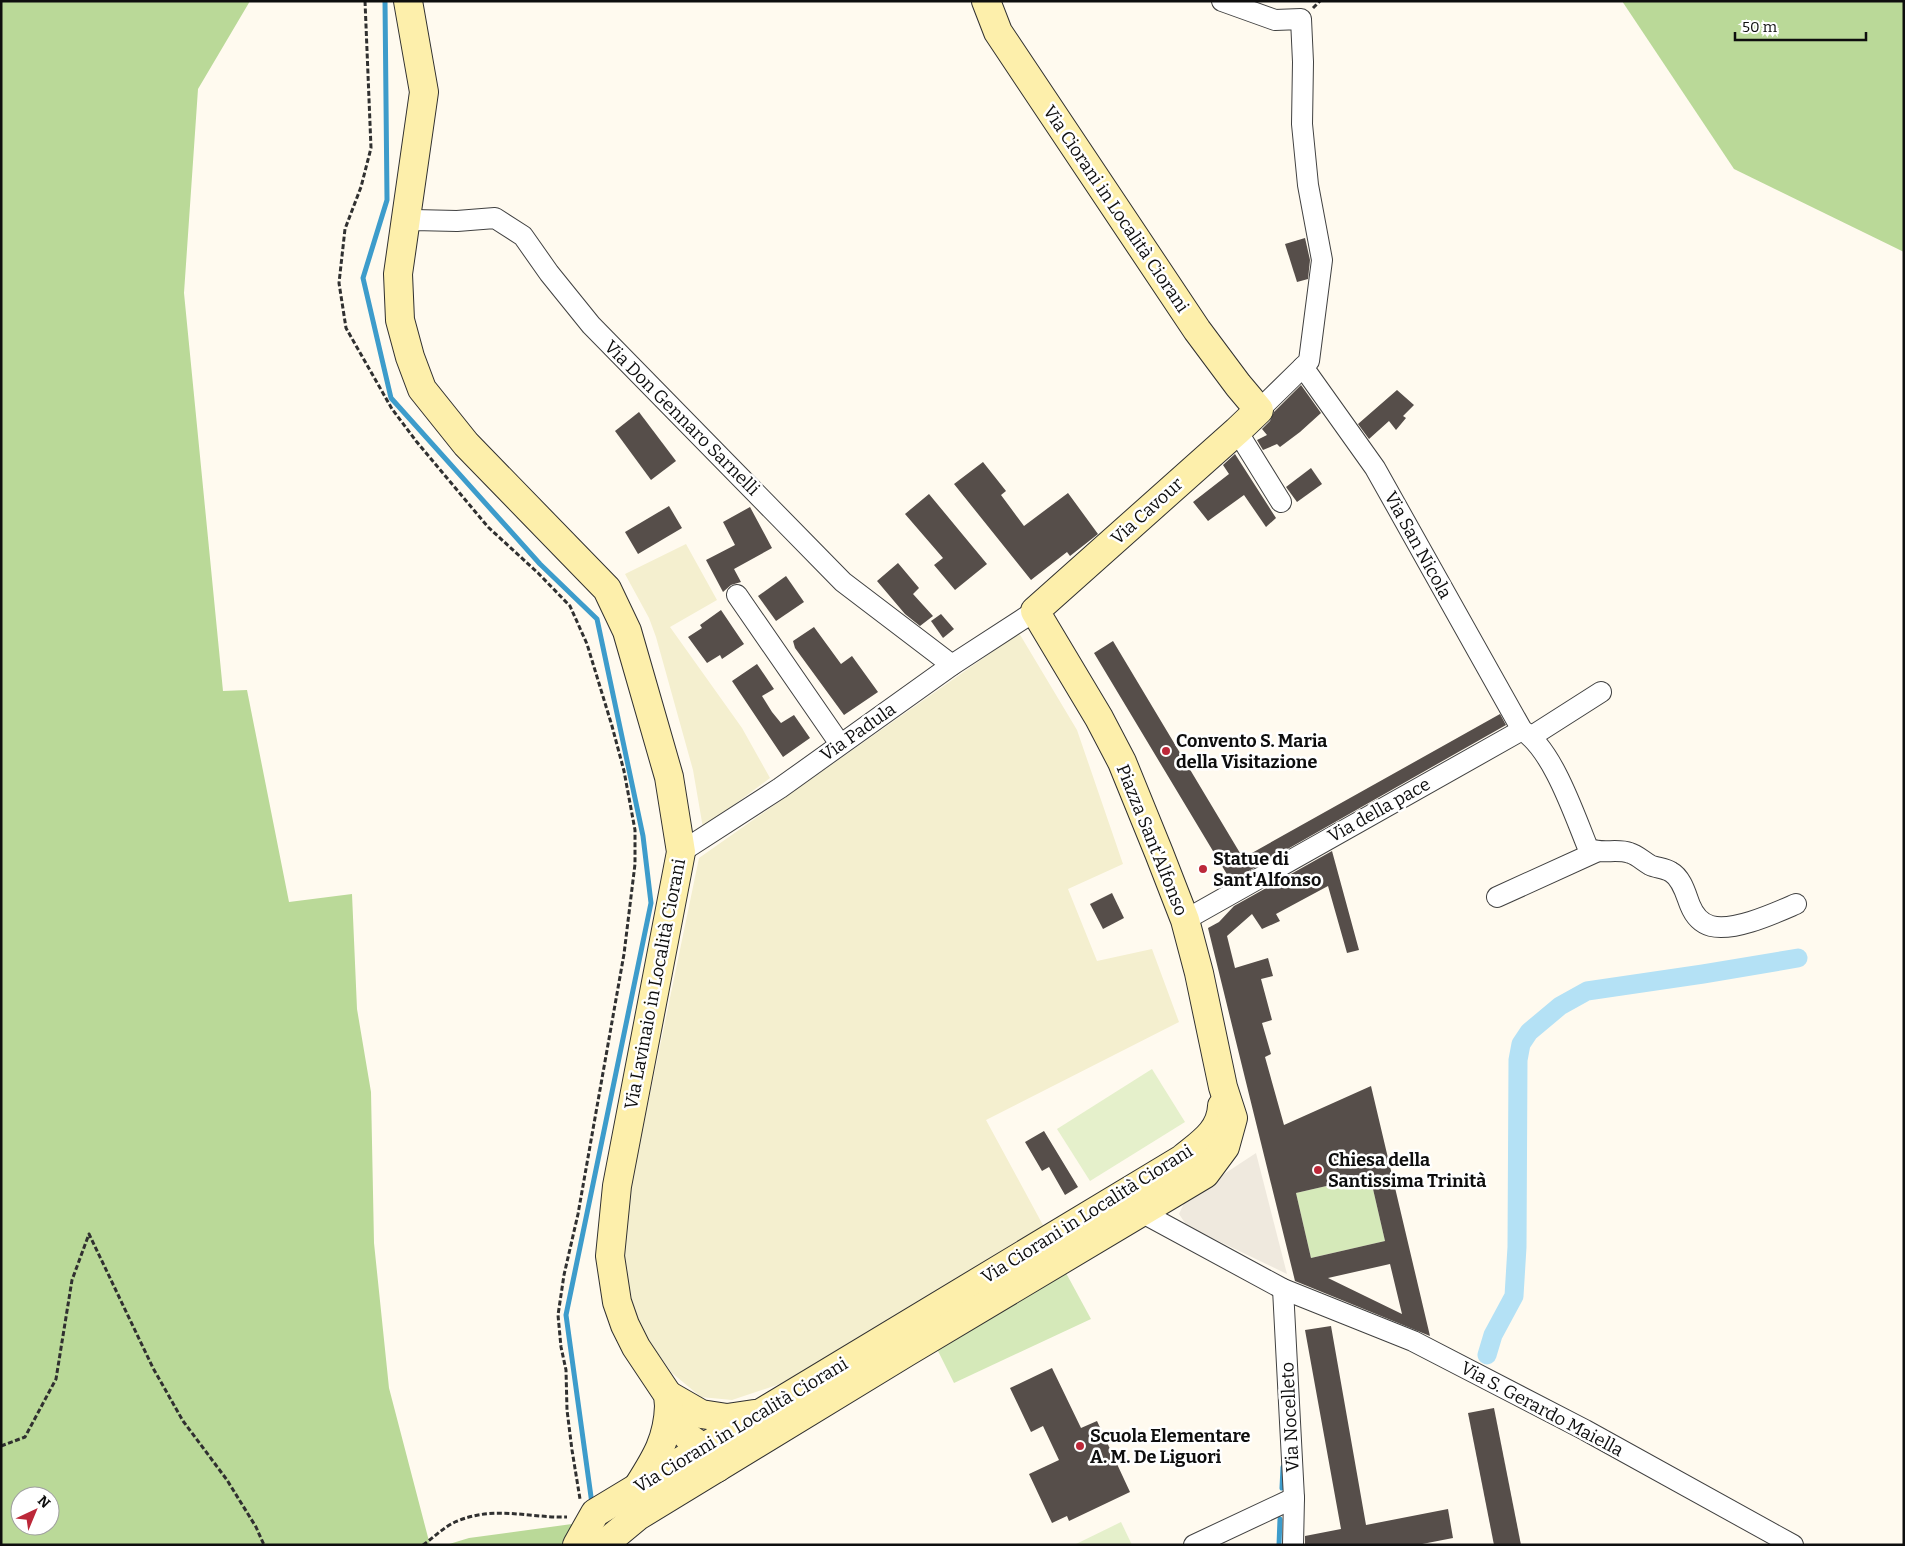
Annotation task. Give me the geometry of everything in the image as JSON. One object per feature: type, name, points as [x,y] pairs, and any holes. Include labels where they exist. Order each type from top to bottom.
[{"type":"street","name":"Via Lavinaio in Località Ciorani","points":[[408,1],[424,92],[398,274],[400,320],[410,357],[422,389],[466,444],[608,589],[627,631],[669,777],[681,852],[617,1186],[610,1256],[617,1302],[625,1325],[636,1346],[672,1400],[684,1432],[710,1458]]},
{"type":"street","name":"Via Ciorani in Località Ciorani","points":[[986,1],[998,32],[1192,322],[1238,385],[1259,410]]},
{"type":"street","points":[[1222,1],[1275,20],[1302,19],[1302,124],[1308,185],[1322,260],[1309,361],[1259,410]]},
{"type":"street","name":"Via Don Gennaro Sarnelli","points":[[404,225],[414,220],[457,222],[495,218],[523,236],[549,273],[591,326],[844,582],[952,665]]},
{"type":"street","name":"Via San Nicola","points":[[1303,367],[1375,468],[1527,733],[1537,742],[1557,776],[1588,848],[1596,852]]},
{"type":"street","name":"Via Cavour","points":[[1034,612],[1259,410]]},
{"type":"street","points":[[1237,431],[1280,502]]},
{"type":"street","points":[[737,595],[840,744]]},
{"type":"street","name":"Via Padula","points":[[681,852],[780,788],[952,665],[1034,612]]},
{"type":"street","name":"Piazza Sant'Alfonso","points":[[1034,612],[1098,718],[1122,762],[1185,920],[1201,982],[1223,1087]]},
{"type":"street","name":"Via della pace","points":[[1185,920],[1601,692]]},
{"type":"street","points":[[1497,897],[1596,852],[1616,851],[1630,853],[1650,865],[1674,874],[1679,880],[1693,912],[1699,920],[1711,926],[1728,926],[1762,919],[1796,904]]},
{"type":"street","name":"Via Ciorani in Località Ciorani","points":[[589,1539],[595,1513],[637,1488],[710,1458],[1135,1201],[1209,1137],[1221,1118],[1223,1087]]},
{"type":"street","name":"Via Ciorani in Località Ciorani","points":[[589,1539],[638,1516],[710,1458],[761,1412],[1135,1201]]},
{"type":"street","name":"Via S. Gerardo Maiella","points":[[1135,1201],[1283,1289],[1413,1342],[1585,1430],[1793,1545]]},
{"type":"street","name":"Via Nocelleto","points":[[1283,1289],[1294,1498],[1293,1545]]},
{"type":"street","points":[[637,1488],[657,1457],[665,1436],[672,1400],[701,1414],[727,1418],[761,1412]]},
{"type":"street","points":[[1194,1545],[1294,1498]]},
{"type":"path","points":[[366,1],[370,148],[361,187],[345,229],[339,283],[346,328],[392,409],[416,441],[488,527],[538,573],[570,606],[586,644],[612,726],[624,771],[636,830],[635,864],[622,964],[578,1214],[564,1275],[558,1315],[561,1347],[566,1370],[572,1450],[589,1539]]},
{"type":"path","points":[[1,1446],[25,1437],[56,1379],[72,1280],[89,1234],[145,1352],[182,1421],[227,1480],[256,1527],[264,1545]]},
{"type":"path","points":[[423,1545],[454,1522],[494,1512],[572,1517],[589,1539]]},
{"type":"shaded area","points":[[686,544],[717,600],[670,627],[742,728],[770,778],[703,828],[693,770],[656,637],[649,618],[625,574]]},
{"type":"shaded area","points":[[1019,633],[1077,730],[1123,864],[1068,889],[1097,961],[1152,949],[1179,1022],[986,1120],[1044,1227],[795,1379],[732,1400],[701,1397],[672,1373],[643,1332],[630,1299],[624,1250],[626,1210],[699,858]]},
{"type":"shaded area","points":[[1256,1153],[1287,1274],[1187,1226],[1179,1214],[1186,1199]]},
{"type":"green space","points":[[1,1],[250,1],[198,89],[184,293],[223,691],[247,690],[289,902],[352,894],[357,1009],[371,1092],[374,1243],[389,1388],[430,1545],[1,1545]]},
{"type":"green space","points":[[1622,1],[1904,1],[1904,252],[1734,169]]},
{"type":"green space","points":[[1152,1069],[1185,1122],[1090,1181],[1057,1129]]},
{"type":"green space","points":[[1370,1176],[1385,1241],[1311,1258],[1296,1193]]},
{"type":"green space","points":[[1066,1273],[1091,1319],[954,1383],[937,1349]]},
{"type":"green space","points":[[1121,1522],[1132,1545],[1074,1545]]},
{"type":"green space","points":[[572,1524],[593,1545],[446,1545],[469,1538]]},
{"type":"building","points":[[1305,238],[1310,260],[1308,279],[1297,282],[1285,244]]},
{"type":"building","points":[[1301,385],[1321,413],[1280,447],[1277,444],[1263,450],[1257,440],[1267,435],[1262,429],[1270,421],[1274,412]]},
{"type":"building","points":[[1397,390],[1414,405],[1403,416],[1406,418],[1396,430],[1389,421],[1369,439],[1358,424]]},
{"type":"building","points":[[639,412],[676,461],[651,480],[615,431]]},
{"type":"building","points":[[1235,454],[1276,518],[1266,527],[1244,495],[1208,521],[1193,502],[1229,474],[1223,465]]},
{"type":"building","points":[[983,462],[1006,491],[1001,495],[1024,526],[1068,493],[1098,534],[1070,556],[1067,552],[1031,580],[954,484]]},
{"type":"building","points":[[1311,468],[1322,484],[1297,502],[1286,487]]},
{"type":"building","points":[[929,494],[987,564],[955,590],[934,565],[943,558],[905,514]]},
{"type":"building","points":[[669,506],[682,528],[638,554],[625,532]]},
{"type":"building","points":[[750,507],[772,548],[734,569],[741,582],[731,585],[723,592],[706,560],[735,545],[723,522]]},
{"type":"building","points":[[898,563],[919,588],[913,594],[933,616],[920,626],[905,614],[877,581]]},
{"type":"building","points":[[786,576],[804,602],[776,621],[758,596]]},
{"type":"building","points":[[721,610],[744,644],[722,659],[720,655],[707,663],[688,637],[702,628],[700,625]]},
{"type":"building","points":[[941,614],[954,629],[943,638],[931,621]]},
{"type":"building","points":[[814,627],[841,664],[852,656],[878,692],[844,715],[795,648],[793,641]]},
{"type":"building","name":"Convento S. Maria della Visitazione","points":[[1113,641],[1243,858],[1500,714],[1506,725],[1231,881],[1094,653]]},
{"type":"building","points":[[757,664],[774,689],[762,696],[772,712],[781,723],[794,715],[810,738],[783,757],[732,681]]},
{"type":"building","points":[[1332,851],[1359,950],[1347,953],[1328,886],[1276,914],[1280,921],[1262,929],[1252,914],[1227,936],[1235,968],[1268,958],[1273,976],[1261,979],[1272,1020],[1262,1023],[1271,1054],[1265,1057],[1284,1125],[1371,1086],[1430,1336],[1295,1281],[1208,928],[1219,922],[1234,906]],"holes":[[[1370,1176],[1385,1241],[1311,1258],[1296,1193]],[[1390,1264],[1402,1314],[1328,1278]]]},
{"type":"building","points":[[1112,893],[1124,918],[1103,929],[1090,904]]},
{"type":"building","points":[[1044,1131],[1078,1187],[1065,1195],[1049,1167],[1042,1171],[1025,1142]]},
{"type":"building","points":[[1331,1326],[1366,1525],[1448,1509],[1453,1538],[1417,1545],[1305,1545],[1305,1536],[1341,1529],[1305,1330]]},
{"type":"building","name":"Scuola Elementare A. M. De Liguori","points":[[1052,1368],[1081,1428],[1097,1421],[1130,1492],[1069,1521],[1067,1516],[1052,1523],[1029,1474],[1059,1460],[1043,1426],[1031,1432],[1010,1388]]},
{"type":"building","points":[[1494,1408],[1521,1545],[1494,1545],[1468,1413]]},
{"type":"waterway","points":[[385,1],[387,200],[363,278],[391,398],[540,564],[597,619],[643,836],[651,903],[566,1315],[592,1504]]},
{"type":"waterway","points":[[1487,1355],[1493,1335],[1514,1296],[1517,1247],[1518,1060],[1521,1044],[1529,1032],[1560,1006],[1587,991],[1798,958]]},
{"type":"waterway","points":[[1282,1488],[1283,1467]]},
{"type":"waterway","points":[[1279,1545],[1280,1519]]},
{"type":"place","name":"Convento S. Maria della Visitazione","points":[[1166,751]]},
{"type":"place","name":"Statue di Sant'Alfonso","points":[[1203,869]]},
{"type":"place","name":"Chiesa della Santissima Trinità","points":[[1318,1170]]},
{"type":"place","name":"Scuola Elementare A. M. De Liguori","points":[[1080,1446]]}]
